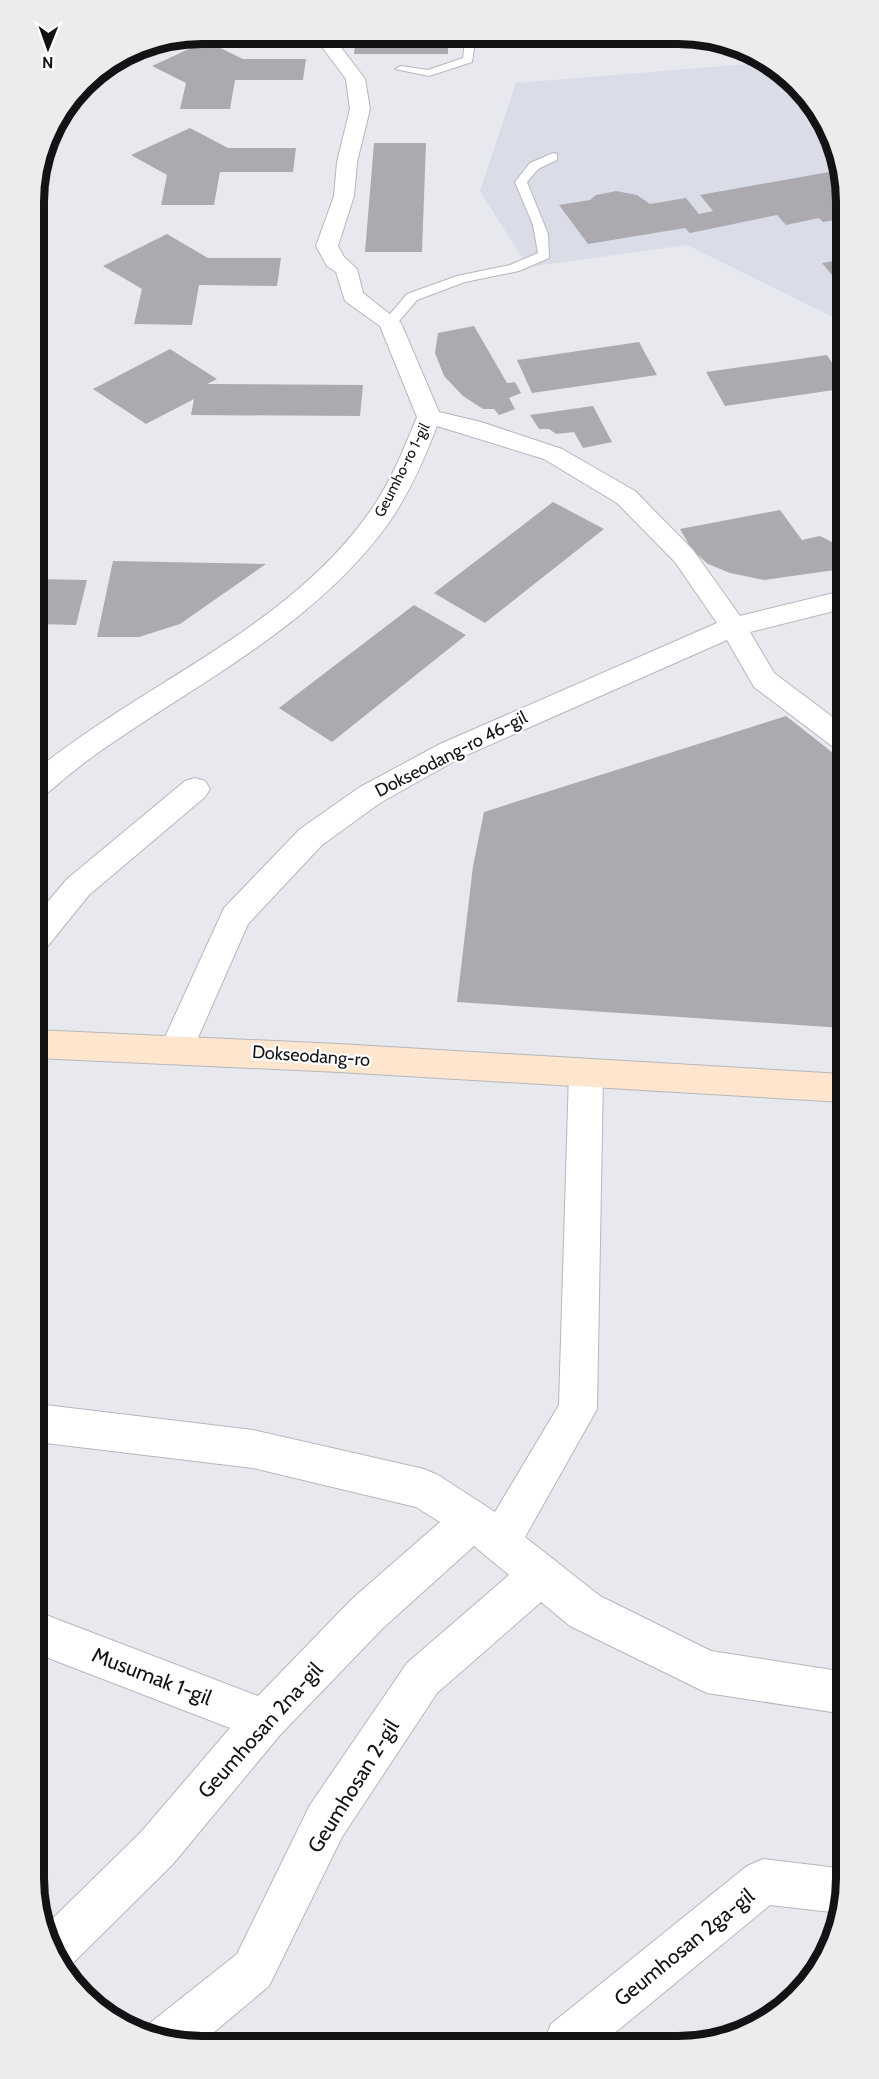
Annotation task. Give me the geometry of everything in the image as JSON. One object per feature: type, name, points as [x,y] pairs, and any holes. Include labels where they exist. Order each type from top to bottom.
[{"type":"main road","name":"Dokseodang-ro","points":[[44,1044],[177,1048],[835,1088]]},
{"type":"street","points":[[330,44],[355,79],[360,109],[348,162],[344,196],[327,246],[335,261],[346,269],[353,296],[390,323]]},
{"type":"street","name":"Geumho-ro 1-gil","points":[[44,780],[88,745],[229,657],[324,581],[379,519],[414,452],[429,417],[390,323]]},
{"type":"street","points":[[429,417],[472,427],[553,454],[626,497],[684,556],[733,627],[764,680],[836,734]]},
{"type":"street","name":"Dokseodang-ro 46-gil","points":[[177,1048],[235,917],[311,837],[370,795],[450,751],[733,627],[836,602]]},
{"type":"street","points":[[44,928],[78,887],[195,789]]},
{"type":"street","points":[[487,1531],[578,1409],[586,1074]]},
{"type":"street","points":[[44,1424],[253,1449],[424,1489],[487,1531],[585,1611],[707,1672],[835,1691]]},
{"type":"street","name":"Geumhosan 2na-gil","points":[[59,1945],[157,1848],[265,1720],[368,1613],[487,1531]]},
{"type":"street","name":"Geumhosan 2-gil","points":[[175,2033],[253,1970],[326,1821],[422,1678],[541,1575]]},
{"type":"street","name":"Musumak 1-gil","points":[[44,1636],[265,1720]]},
{"type":"street","name":"Geumhosan 2ga-gil","points":[[574,2036],[763,1882],[835,1890]]},
{"type":"lane","points":[[401,69],[429,73],[468,60],[470,44]]},
{"type":"lane","points":[[390,323],[412,297],[462,279],[514,268],[544,255],[544,233],[525,198],[521,182],[534,166],[553,158]]},
{"type":"shaded area","points":[[753,64],[774,76],[803,105],[823,141],[830,161],[836,202],[836,318],[687,245],[528,267],[480,191],[516,83]]},
{"type":"building","points":[[202,44],[212,44],[243,59],[306,59],[303,80],[235,80],[230,109],[180,109],[186,83],[152,66]]},
{"type":"building","points":[[355,44],[448,44],[448,54],[354,54]]},
{"type":"building","points":[[190,128],[228,148],[296,148],[293,172],[220,172],[214,205],[161,205],[167,175],[131,155]]},
{"type":"building","points":[[374,143],[426,143],[422,252],[365,252]]},
{"type":"building","points":[[832,171],[836,220],[823,222],[819,218],[786,225],[777,215],[690,233],[685,228],[588,244],[559,205],[590,200],[596,195],[616,191],[637,195],[650,204],[686,198],[699,214],[713,211],[700,195]]},
{"type":"building","points":[[167,234],[208,258],[281,258],[277,286],[199,285],[192,325],[134,324],[142,289],[103,266]]},
{"type":"building","points":[[836,261],[836,280],[822,263]]},
{"type":"building","points":[[474,326],[507,383],[515,382],[521,393],[509,398],[515,409],[499,415],[494,409],[483,409],[463,396],[444,376],[435,353],[438,333]]},
{"type":"building","points":[[639,342],[657,375],[532,393],[517,360]]},
{"type":"building","points":[[170,349],[217,379],[207,384],[363,385],[360,416],[191,415],[194,399],[146,424],[93,389]]},
{"type":"building","points":[[827,355],[836,368],[836,390],[725,406],[706,372]]},
{"type":"building","points":[[593,406],[612,442],[583,448],[574,432],[556,434],[549,429],[539,429],[530,415]]},
{"type":"building","points":[[553,502],[604,529],[485,623],[434,593]]},
{"type":"building","points":[[780,510],[802,540],[820,536],[836,544],[836,570],[764,580],[730,573],[708,564],[692,550],[680,529]]},
{"type":"building","points":[[113,561],[266,564],[180,624],[139,637],[97,637]]},
{"type":"building","points":[[44,579],[87,580],[76,625],[44,624]]},
{"type":"building","points":[[414,605],[466,635],[332,742],[279,708]]},
{"type":"building","points":[[786,716],[836,755],[836,1027],[457,1002],[473,866],[484,812]]}]
